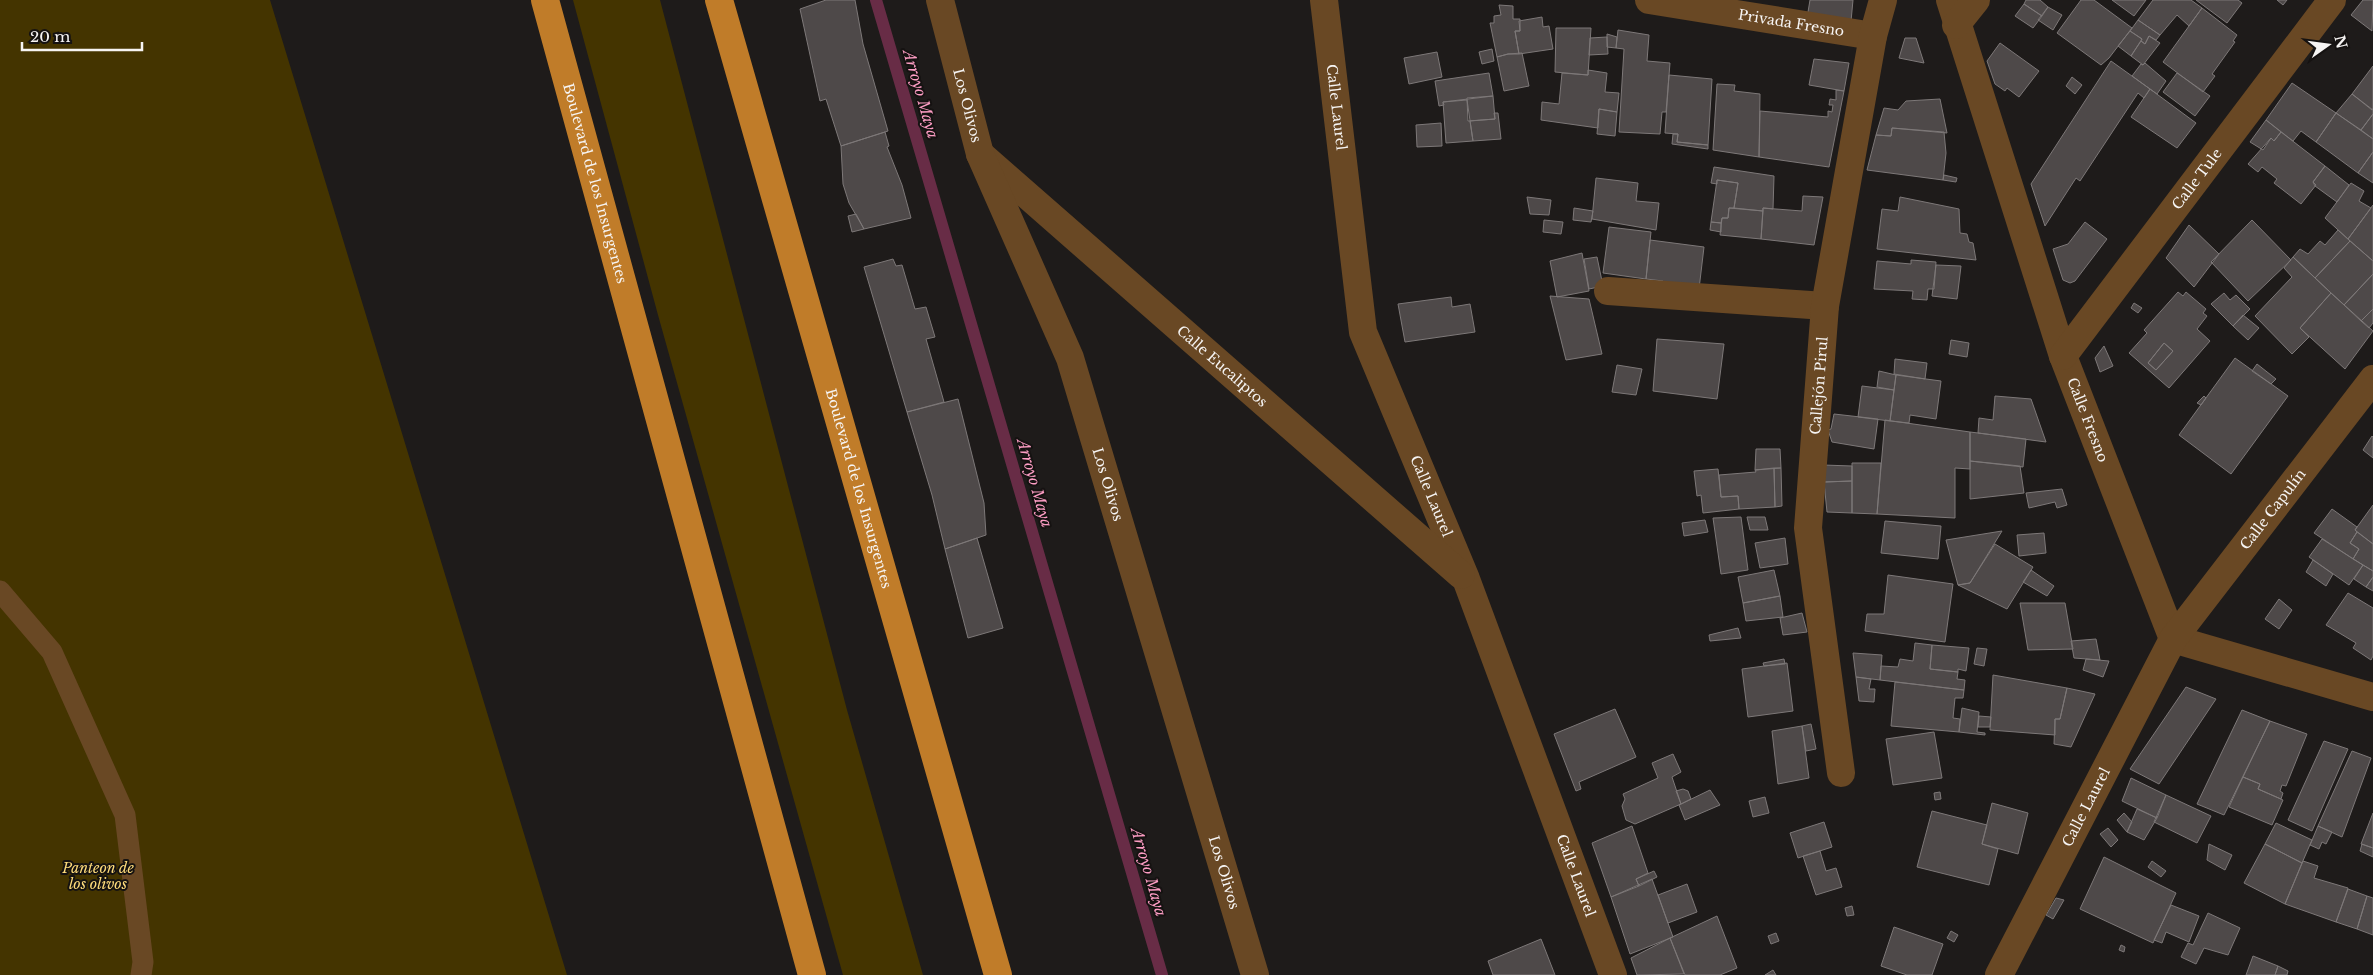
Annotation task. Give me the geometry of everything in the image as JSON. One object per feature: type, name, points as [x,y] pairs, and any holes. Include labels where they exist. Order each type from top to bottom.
[{"type":"highway","name":"Boulevard de los Insurgentes","points":[[545,0],[812,975]]},
{"type":"highway","name":"Boulevard de los Insurgentes","points":[[719,0],[998,975]]},
{"type":"street","name":"Los Olivos","points":[[940,0],[980,154],[1070,358],[1255,975]]},
{"type":"street","name":"Calle Laurel","points":[[1324,0],[1362,332],[1466,579],[1613,975]]},
{"type":"street","name":"Privada Fresno","points":[[1649,0],[1874,36]]},
{"type":"street","name":"Callejón Pirul","points":[[1841,773],[1808,528],[1825,306],[1874,36],[1883,0]]},
{"type":"street","points":[[1953,13],[1976,0]]},
{"type":"street","name":"Calle Tule","points":[[2063,356],[2332,0]]},
{"type":"street","name":"Calle Fresno","points":[[1953,13],[2063,356],[2173,639]]},
{"type":"street","name":"Calle Eucaliptos","points":[[980,154],[1466,579]]},
{"type":"street","points":[[1608,291],[1825,306]]},
{"type":"street","name":"Calle Capulín","points":[[2173,639],[2373,379]]},
{"type":"street","name":"Calle Laurel","points":[[1999,975],[2173,639]]},
{"type":"street","points":[[2173,639],[2373,697]]},
{"type":"lane","points":[[0,591],[52,652],[125,815],[145,971]]},
{"type":"green space","name":"Panteon de los olivos","points":[[0,0],[270,0],[567,975],[0,975]]},
{"type":"green space","points":[[573,0],[660,0],[847,710],[923,975],[843,975],[658,315]]},
{"type":"building","points":[[826,0],[855,0],[863,44],[888,131],[841,146],[826,99],[820,101],[800,9]]},
{"type":"building","points":[[1810,0],[1853,0],[1850,32],[1806,24]]},
{"type":"building","points":[[2026,0],[2040,0],[2048,7],[2042,16],[2024,4]]},
{"type":"building","points":[[2081,0],[2094,0],[2132,28],[2109,58],[2101,65],[2057,33]]},
{"type":"building","points":[[2112,0],[2146,0],[2134,16]]},
{"type":"building","points":[[2153,0],[2191,0],[2202,8],[2189,26],[2177,15],[2160,35],[2138,20]]},
{"type":"building","points":[[2196,0],[2238,0],[2242,3],[2227,23]]},
{"type":"building","points":[[2277,0],[2287,0],[2283,5]]},
{"type":"building","points":[[2363,0],[2373,0],[2372,31],[2351,15]]},
{"type":"building","points":[[2024,4],[2042,16],[2033,28],[2015,16]]},
{"type":"building","points":[[1499,5],[1513,6],[1513,19],[1520,19],[1520,31],[1515,31],[1519,54],[1497,57],[1490,23],[1494,23],[1494,16],[1501,15]]},
{"type":"building","points":[[2048,7],[2062,15],[2053,30],[2038,20]]},
{"type":"building","points":[[2202,8],[2237,35],[2233,41],[2235,42],[2212,74],[2215,76],[2203,92],[2163,62]]},
{"type":"building","points":[[1542,17],[1543,27],[1549,26],[1553,49],[1519,54],[1515,31],[1520,31],[1519,21]]},
{"type":"building","points":[[2138,20],[2160,35],[2156,40],[2149,36],[2145,44],[2141,41],[2142,39],[2130,31]]},
{"type":"building","points":[[1556,28],[1591,28],[1588,75],[1555,72]]},
{"type":"building","points":[[1618,30],[1649,35],[1647,61],[1670,63],[1666,112],[1662,112],[1660,134],[1619,132],[1624,49],[1616,48]]},
{"type":"building","points":[[2130,31],[2142,39],[2131,56],[2118,46]]},
{"type":"building","points":[[1607,34],[1617,37],[1616,48],[1607,47]]},
{"type":"building","points":[[2149,36],[2160,43],[2143,65],[2131,56],[2141,41],[2145,44]]},
{"type":"building","points":[[1607,37],[1608,54],[1589,55],[1590,38]]},
{"type":"building","points":[[1905,38],[1916,38],[1924,63],[1899,58]]},
{"type":"building","points":[[2000,43],[2039,71],[2019,97],[2007,88],[2005,91],[1995,84],[1987,61]]},
{"type":"building","points":[[1492,49],[1494,61],[1482,64],[1479,52]]},
{"type":"building","points":[[1437,52],[1442,77],[1409,84],[1404,58]]},
{"type":"building","points":[[1522,53],[1529,86],[1504,91],[1497,57]]},
{"type":"building","points":[[1814,59],[1849,63],[1844,91],[1809,85]]},
{"type":"building","points":[[2111,61],[2150,89],[2144,98],[2138,93],[2080,181],[2076,178],[2045,226],[2031,184]]},
{"type":"building","points":[[2145,63],[2166,81],[2157,94],[2132,76],[2141,64]]},
{"type":"building","points":[[2373,66],[2373,108],[2372,110],[2352,94]]},
{"type":"building","points":[[1588,70],[1607,73],[1605,92],[1619,93],[1617,112],[1599,109],[1598,128],[1541,120],[1542,102],[1559,104],[1562,73],[1588,75]]},
{"type":"building","points":[[1489,73],[1493,96],[1443,102],[1444,105],[1439,106],[1435,81]]},
{"type":"building","points":[[2177,73],[2210,96],[2195,116],[2163,92]]},
{"type":"building","points":[[1669,75],[1712,79],[1708,145],[1677,142],[1678,134],[1665,133]]},
{"type":"building","points":[[2072,77],[2082,85],[2075,94],[2066,86]]},
{"type":"building","points":[[2292,83],[2336,113],[2316,142],[2301,131],[2293,141],[2266,120]]},
{"type":"building","points":[[1717,84],[1735,85],[1734,91],[1760,94],[1759,157],[1713,150]]},
{"type":"building","points":[[2150,89],[2196,123],[2177,148],[2131,117]]},
{"type":"building","points":[[1836,90],[1844,91],[1829,167],[1759,157],[1760,111],[1828,117],[1828,111],[1832,112],[1833,105],[1829,105],[1830,99],[1836,100]]},
{"type":"building","points":[[2352,94],[2373,110],[2373,114],[2361,130],[2336,113]]},
{"type":"building","points":[[1493,96],[1495,119],[1468,121],[1467,98]]},
{"type":"building","points":[[1940,99],[1947,133],[1892,128],[1891,136],[1876,135],[1884,108],[1898,110],[1906,101]]},
{"type":"building","points":[[1467,100],[1473,141],[1446,143],[1443,102]]},
{"type":"building","points":[[1599,109],[1617,112],[1615,136],[1597,134]]},
{"type":"building","points":[[1494,113],[1498,113],[1501,139],[1473,141],[1470,121],[1495,119]]},
{"type":"building","points":[[2336,113],[2373,139],[2373,152],[2358,173],[2316,142]]},
{"type":"building","points":[[2373,114],[2373,139],[2361,130]]},
{"type":"building","points":[[2266,120],[2281,132],[2274,141],[2271,138],[2263,150],[2250,142]]},
{"type":"building","points":[[1441,123],[1442,146],[1417,147],[1416,125]]},
{"type":"building","points":[[1892,128],[1944,132],[1946,153],[1943,180],[1867,170],[1876,135],[1891,136]]},
{"type":"building","points":[[885,132],[889,146],[887,147],[902,185],[911,218],[864,229],[849,203],[843,184],[841,146]]},
{"type":"building","points":[[2281,132],[2325,166],[2313,182],[2316,185],[2301,204],[2274,183],[2277,179],[2262,167],[2258,172],[2248,164],[2271,138],[2274,141]]},
{"type":"building","points":[[1673,134],[1678,134],[1677,142],[1708,145],[1708,149],[1672,144]]},
{"type":"building","points":[[2373,152],[2373,183],[2358,173]]},
{"type":"building","points":[[2325,166],[2349,185],[2337,202],[2315,186],[2313,182]]},
{"type":"building","points":[[1714,167],[1774,176],[1773,209],[1763,208],[1763,211],[1734,208],[1738,183],[1717,180],[1717,184],[1711,183]]},
{"type":"building","points":[[1944,175],[1957,178],[1956,182],[1943,180]]},
{"type":"building","points":[[1596,178],[1638,183],[1636,201],[1659,203],[1656,230],[1592,219]]},
{"type":"building","points":[[1717,180],[1738,183],[1734,208],[1729,208],[1728,218],[1722,218],[1721,223],[1711,222]]},
{"type":"building","points":[[2351,183],[2364,191],[2359,201],[2371,208],[2348,239],[2325,218]]},
{"type":"building","points":[[1803,196],[1823,197],[1814,245],[1761,239],[1763,208],[1802,211]]},
{"type":"building","points":[[1527,197],[1551,200],[1549,215],[1530,214]]},
{"type":"building","points":[[1900,197],[1959,209],[1960,233],[1967,234],[1969,242],[1973,243],[1976,260],[1877,249],[1882,209],[1898,211]]},
{"type":"building","points":[[2373,205],[2373,261],[2348,239]]},
{"type":"building","points":[[1574,208],[1593,211],[1591,222],[1573,220]]},
{"type":"building","points":[[1729,208],[1763,211],[1761,239],[1720,235],[1722,218],[1728,218]]},
{"type":"building","points":[[856,214],[864,229],[852,232],[848,216]]},
{"type":"building","points":[[1544,220],[1563,222],[1561,234],[1543,232]]},
{"type":"building","points":[[2252,220],[2291,260],[2248,301],[2211,262]]},
{"type":"building","points":[[1711,222],[1721,223],[1721,232],[1710,230]]},
{"type":"building","points":[[2085,222],[2107,239],[2075,281],[2070,283],[2063,280],[2053,249],[2068,244]]},
{"type":"building","points":[[2189,225],[2219,254],[2194,287],[2166,258]]},
{"type":"building","points":[[1609,227],[1651,232],[1646,279],[1603,273]]},
{"type":"building","points":[[2338,230],[2350,241],[2315,278],[2293,257],[2300,249],[2308,254],[2320,241],[2325,245]]},
{"type":"building","points":[[1650,240],[1704,247],[1699,289],[1663,284],[1663,281],[1646,279]]},
{"type":"building","points":[[2350,241],[2373,261],[2373,274],[2344,305],[2315,278]]},
{"type":"building","points":[[1582,253],[1589,291],[1557,297],[1550,261]]},
{"type":"building","points":[[1597,257],[1603,286],[1589,289],[1584,259]]},
{"type":"building","points":[[2293,257],[2331,293],[2300,328],[2309,337],[2292,354],[2255,316],[2292,277],[2284,268]]},
{"type":"building","points":[[893,259],[896,266],[902,265],[915,309],[926,307],[935,337],[926,339],[944,402],[907,412],[864,267]]},
{"type":"building","points":[[1911,260],[1936,262],[1934,289],[1928,289],[1927,300],[1912,299],[1913,291],[1874,289],[1877,261],[1911,264]]},
{"type":"building","points":[[1936,265],[1961,266],[1957,299],[1932,296]]},
{"type":"building","points":[[2373,274],[2373,309],[2361,321],[2344,305]]},
{"type":"building","points":[[2178,292],[2183,296],[2186,292],[2206,309],[2203,313],[2207,316],[2197,329],[2210,341],[2169,388],[2129,353],[2147,333],[2144,330]],"holes":[[[2164,343],[2173,351],[2156,370],[2148,363]]]},
{"type":"building","points":[[2224,293],[2230,300],[2236,295],[2250,309],[2233,326],[2211,304]]},
{"type":"building","points":[[2331,293],[2373,331],[2345,369],[2300,328]]},
{"type":"building","points":[[1550,296],[1589,299],[1602,354],[1566,360]]},
{"type":"building","points":[[1451,297],[1452,307],[1470,304],[1475,332],[1405,342],[1398,304]]},
{"type":"building","points":[[2134,303],[2142,308],[2138,313],[2131,308]]},
{"type":"building","points":[[2373,309],[2373,323],[2369,328],[2361,321]]},
{"type":"building","points":[[2243,315],[2259,328],[2248,340],[2233,326]]},
{"type":"building","points":[[1657,339],[1724,344],[1717,399],[1653,391]]},
{"type":"building","points":[[1951,340],[1969,343],[1967,357],[1949,354]]},
{"type":"building","points":[[2164,343],[2173,351],[2156,370],[2148,363]]},
{"type":"building","points":[[2104,346],[2113,366],[2100,372],[2095,358]]},
{"type":"building","points":[[2235,358],[2288,396],[2231,474],[2179,435]]},
{"type":"building","points":[[1895,359],[1927,363],[1925,379],[1894,374]]},
{"type":"building","points":[[2257,364],[2276,379],[2271,384],[2252,371]]},
{"type":"building","points":[[1617,365],[1642,369],[1636,395],[1612,392]]},
{"type":"building","points":[[1879,371],[1896,375],[1894,390],[1877,387]]},
{"type":"building","points":[[1896,375],[1941,381],[1936,419],[1910,415],[1909,423],[1890,421]]},
{"type":"building","points":[[1862,386],[1894,390],[1890,421],[1858,417]]},
{"type":"building","points":[[1995,396],[2031,399],[2046,442],[1978,433],[1979,418],[1993,420]]},
{"type":"building","points":[[2204,396],[2206,398],[2201,405],[2197,403]]},
{"type":"building","points":[[958,399],[984,503],[986,535],[945,549],[932,495],[907,412]]},
{"type":"building","points":[[1834,414],[1878,419],[1874,449],[1832,442],[1828,430],[1831,429]]},
{"type":"building","points":[[1885,420],[1970,432],[1970,469],[1955,468],[1955,518],[1877,514]]},
{"type":"building","points":[[1970,432],[2026,439],[2023,467],[1970,461]]},
{"type":"building","points":[[2373,437],[2373,458],[2363,450]]},
{"type":"building","points":[[1756,449],[1780,449],[1781,468],[1755,470]]},
{"type":"building","points":[[1970,461],[2020,466],[2024,493],[1970,499]]},
{"type":"building","points":[[1852,463],[1881,463],[1877,514],[1852,513]]},
{"type":"building","points":[[1823,465],[1852,466],[1852,481],[1824,482]]},
{"type":"building","points":[[1774,468],[1775,507],[1739,509],[1738,496],[1721,497],[1719,475],[1756,472],[1755,470]]},
{"type":"building","points":[[1774,468],[1781,468],[1782,506],[1775,507]]},
{"type":"building","points":[[1718,469],[1721,497],[1738,496],[1739,509],[1703,513],[1701,495],[1697,496],[1694,471]]},
{"type":"building","points":[[1852,481],[1852,513],[1827,512],[1824,482]]},
{"type":"building","points":[[2062,489],[2067,505],[2057,508],[2055,502],[2029,508],[2026,493]]},
{"type":"building","points":[[2373,505],[2373,544],[2355,530]]},
{"type":"building","points":[[2332,509],[2357,527],[2355,530],[2357,532],[2350,543],[2359,549],[2353,559],[2314,533]]},
{"type":"building","points":[[1741,517],[1748,570],[1721,574],[1713,518]]},
{"type":"building","points":[[1747,517],[1765,517],[1768,530],[1750,530]]},
{"type":"building","points":[[1705,520],[1708,532],[1684,536],[1682,523]]},
{"type":"building","points":[[1885,521],[1941,526],[1938,559],[1881,553]]},
{"type":"building","points":[[2002,531],[1970,583],[1958,585],[1946,540]]},
{"type":"building","points":[[2357,532],[2373,544],[2373,571],[2353,559],[2359,549],[2350,543]]},
{"type":"building","points":[[2044,533],[2046,553],[2019,556],[2017,535]]},
{"type":"building","points":[[977,538],[1003,628],[968,638],[945,549]]},
{"type":"building","points":[[1785,538],[1788,564],[1760,568],[1755,543]]},
{"type":"building","points":[[2322,539],[2363,565],[2349,585],[2309,557]]},
{"type":"building","points":[[1995,544],[2033,567],[2007,609],[1958,585],[1970,583]]},
{"type":"building","points":[[2313,560],[2333,574],[2326,586],[2306,572]]},
{"type":"building","points":[[2363,565],[2373,571],[2373,577],[2366,587],[2354,579]]},
{"type":"building","points":[[1774,570],[1780,596],[1743,603],[1738,577]]},
{"type":"building","points":[[2031,570],[2054,586],[2047,596],[2023,582]]},
{"type":"building","points":[[1888,575],[1953,584],[1945,642],[1865,631],[1867,614],[1884,614]]},
{"type":"building","points":[[2373,577],[2373,591],[2366,587]]},
{"type":"building","points":[[2348,593],[2373,608],[2373,656],[2371,660],[2353,648],[2356,643],[2326,625]]},
{"type":"building","points":[[1780,596],[1783,617],[1746,621],[1743,603]]},
{"type":"building","points":[[2279,599],[2292,610],[2279,629],[2265,619]]},
{"type":"building","points":[[2020,603],[2065,603],[2073,649],[2028,650]]},
{"type":"building","points":[[1802,613],[1807,632],[1783,635],[1780,618]]},
{"type":"building","points":[[1738,628],[1741,638],[1710,641],[1709,635]]},
{"type":"building","points":[[2096,639],[2100,660],[2074,658],[2071,641]]},
{"type":"building","points":[[1915,643],[1932,645],[1930,669],[1958,672],[1957,679],[1965,680],[1964,690],[1880,680],[1881,666],[1898,667],[1900,659],[1913,661]]},
{"type":"building","points":[[1932,645],[1969,648],[1966,671],[1958,669],[1958,672],[1930,669]]},
{"type":"building","points":[[1977,648],[1987,649],[1984,666],[1974,664]]},
{"type":"building","points":[[1853,653],[1882,655],[1880,680],[1856,677]]},
{"type":"building","points":[[1784,659],[1785,664],[1764,666],[1763,663]]},
{"type":"building","points":[[2086,659],[2109,661],[2103,677],[2083,670]]},
{"type":"building","points":[[1787,663],[1793,711],[1748,717],[1742,669]]},
{"type":"building","points":[[1993,675],[2067,688],[2060,719],[2055,719],[2055,735],[1990,730]]},
{"type":"building","points":[[1856,677],[1871,679],[1869,689],[1875,689],[1874,702],[1859,701]]},
{"type":"building","points":[[1895,682],[1964,690],[1963,698],[1955,698],[1953,718],[1960,719],[1959,732],[1891,726]]},
{"type":"building","points":[[2186,687],[2216,699],[2159,784],[2130,769]]},
{"type":"building","points":[[2067,688],[2095,694],[2071,747],[2054,744],[2055,719],[2060,719]]},
{"type":"building","points":[[1962,708],[1979,712],[1977,732],[1985,733],[1985,735],[1959,732]]},
{"type":"building","points":[[1615,709],[1636,757],[1579,782],[1581,789],[1576,791],[1554,734]]},
{"type":"building","points":[[2242,710],[2270,721],[2224,815],[2197,804]]},
{"type":"building","points":[[1979,716],[1991,717],[1990,727],[1978,727]]},
{"type":"building","points":[[2270,721],[2307,734],[2286,786],[2282,785],[2280,791],[2283,793],[2281,799],[2258,789],[2260,784],[2243,777]]},
{"type":"building","points":[[1811,724],[1816,749],[1806,751],[1802,726]]},
{"type":"building","points":[[1802,726],[1809,778],[1778,784],[1772,731]]},
{"type":"building","points":[[1934,732],[1942,778],[1893,785],[1886,739]]},
{"type":"building","points":[[2324,741],[2348,749],[2312,831],[2288,820]]},
{"type":"building","points":[[2352,751],[2371,758],[2342,837],[2318,826]]},
{"type":"building","points":[[1673,754],[1681,772],[1672,777],[1681,804],[1635,824],[1626,820],[1622,806],[1625,799],[1623,794],[1658,778],[1652,763]]},
{"type":"building","points":[[2243,777],[2260,784],[2258,789],[2283,800],[2272,825],[2229,807]]},
{"type":"building","points":[[2131,778],[2166,795],[2157,818],[2122,801]]},
{"type":"building","points":[[1683,789],[1688,791],[1691,799],[1681,804],[1676,791]]},
{"type":"building","points":[[1710,790],[1720,805],[1685,820],[1679,805]]},
{"type":"building","points":[[1940,792],[1941,799],[1935,800],[1934,793]]},
{"type":"building","points":[[2166,795],[2211,816],[2197,843],[2154,822]]},
{"type":"building","points":[[1765,797],[1769,813],[1753,817],[1749,801]]},
{"type":"building","points":[[1992,803],[2028,813],[2018,854],[1982,844]]},
{"type":"building","points":[[2137,809],[2157,818],[2144,840],[2127,832]]},
{"type":"building","points":[[1932,811],[1987,825],[1982,844],[1998,849],[1989,885],[1917,867]]},
{"type":"building","points":[[2124,813],[2132,822],[2127,832],[2117,820]]},
{"type":"building","points":[[2373,813],[2373,848],[2361,844]]},
{"type":"building","points":[[1824,822],[1832,847],[1798,858],[1790,833]]},
{"type":"building","points":[[2276,823],[2312,840],[2302,863],[2265,844]]},
{"type":"building","points":[[1632,826],[1648,873],[1636,879],[1639,886],[1611,897],[1592,843]]},
{"type":"building","points":[[2318,826],[2332,832],[2326,844],[2322,842],[2319,849],[2310,845]]},
{"type":"building","points":[[2108,828],[2118,840],[2111,847],[2100,834]]},
{"type":"building","points":[[2209,844],[2232,855],[2225,870],[2207,860]]},
{"type":"building","points":[[2265,844],[2302,863],[2285,904],[2244,883]]},
{"type":"building","points":[[2362,844],[2373,848],[2373,857],[2360,851]]},
{"type":"building","points":[[1820,851],[1826,871],[1836,868],[1842,887],[1816,895],[1803,856]]},
{"type":"building","points":[[2104,857],[2176,893],[2153,943],[2080,909]]},
{"type":"building","points":[[2152,861],[2166,871],[2161,877],[2148,867]]},
{"type":"building","points":[[2303,861],[2318,866],[2314,878],[2348,888],[2336,922],[2285,904]]},
{"type":"building","points":[[1654,871],[1657,877],[1639,886],[1636,879]]},
{"type":"building","points":[[1652,879],[1673,937],[1630,954],[1611,897]]},
{"type":"building","points":[[1687,884],[1697,912],[1668,923],[1658,895]]},
{"type":"building","points":[[2348,889],[2367,896],[2357,929],[2336,922]]},
{"type":"building","points":[[2367,896],[2373,898],[2373,935],[2357,929]]},
{"type":"building","points":[[2056,898],[2064,900],[2053,919],[2046,915]]},
{"type":"building","points":[[2171,905],[2199,916],[2189,942],[2166,932],[2162,943],[2154,940]]},
{"type":"building","points":[[1852,906],[1854,915],[1847,916],[1845,908]]},
{"type":"building","points":[[2208,913],[2240,928],[2228,955],[2204,948],[2196,964],[2181,957],[2188,943],[2193,945]]},
{"type":"building","points":[[1717,916],[1737,968],[1720,975],[1685,975],[1670,938]]},
{"type":"building","points":[[1894,927],[1943,944],[1932,975],[1907,975],[1881,966]]},
{"type":"building","points":[[1951,931],[1958,935],[1954,942],[1947,938]]},
{"type":"building","points":[[1776,933],[1779,941],[1771,944],[1768,936]]},
{"type":"building","points":[[1670,938],[1684,974],[1637,975],[1631,958]]},
{"type":"building","points":[[1541,939],[1555,975],[1493,975],[1488,961]]},
{"type":"building","points":[[2121,945],[2125,947],[2124,952],[2119,950]]},
{"type":"building","points":[[2253,956],[2278,966],[2275,975],[2246,975]]},
{"type":"building","points":[[2278,966],[2288,971],[2287,975],[2275,975]]},
{"type":"building","points":[[1773,970],[1776,975],[1765,975]]},
{"type":"waterway","name":"Arroyo Maya","points":[[876,0],[1162,975]]}]
